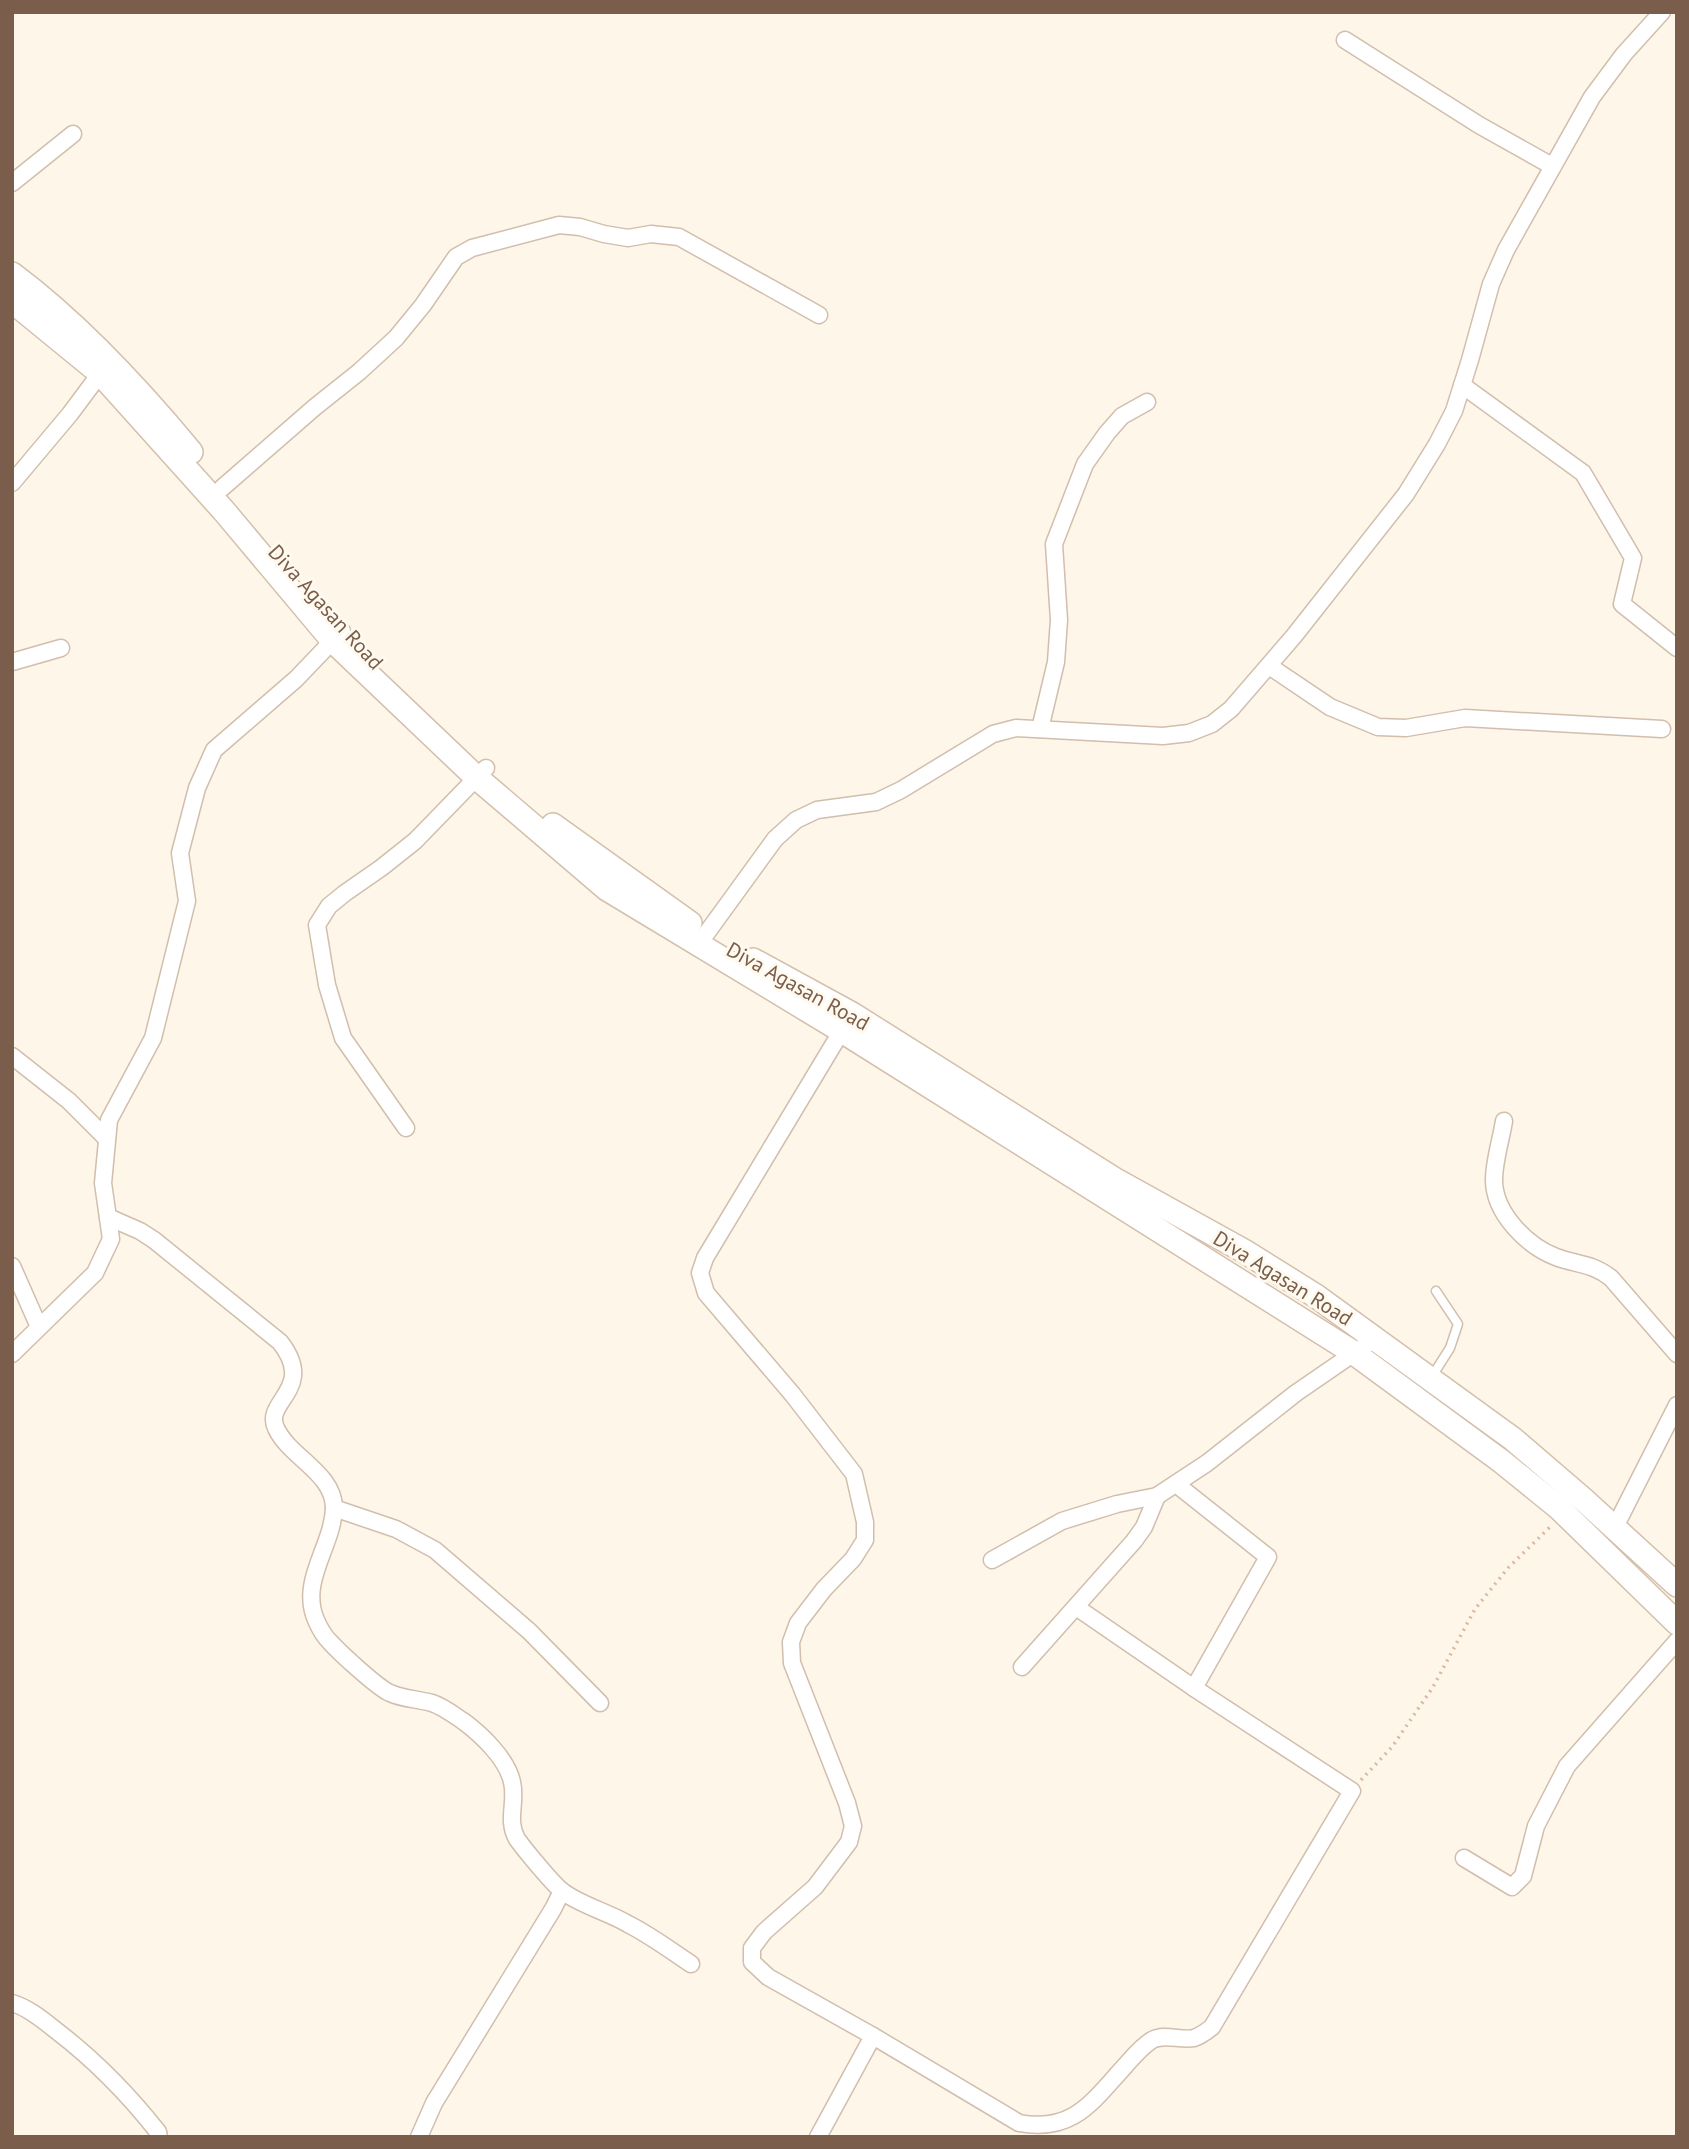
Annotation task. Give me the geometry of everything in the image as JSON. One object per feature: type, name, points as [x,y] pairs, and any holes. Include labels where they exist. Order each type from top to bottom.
[{"type":"street","points":[[706,934],[775,839],[796,820],[817,810],[876,802],[901,790],[993,734],[1016,728],[1163,736],[1189,733],[1212,724],[1222,716],[1294,636],[1406,494],[1454,411],[1491,284],[1506,250],[1592,97],[1624,54],[1662,12]]},
{"type":"street","points":[[1345,40],[1479,125],[1552,166]]},
{"type":"street","points":[[12,183],[72,134]]},
{"type":"street","points":[[222,488],[315,407],[359,373],[396,338],[456,257],[472,248],[559,225],[628,238],[651,234],[679,237],[819,315]]},
{"type":"street","name":"Diva Agasan Road","points":[[12,274],[76,328],[104,368],[157,412],[222,488],[338,636],[482,773],[706,934],[847,1023],[1306,1289],[1480,1415],[1574,1491],[1677,1585]]},
{"type":"street","points":[[12,301],[104,368],[224,511],[338,636],[296,679],[214,750],[197,788],[180,853],[187,901],[153,1038],[109,1120],[103,1183],[111,1239],[95,1273],[12,1354]]},
{"type":"street","points":[[12,483],[104,368]]},
{"type":"street","points":[[1462,385],[1583,473],[1633,558],[1622,604],[1677,648]]},
{"type":"street","points":[[1040,729],[1056,662],[1059,620],[1054,544],[1086,464],[1122,416],[1147,402]]},
{"type":"street","points":[[12,662],[61,648]]},
{"type":"street","points":[[1269,666],[1330,707],[1378,727],[1406,728],[1465,718],[1662,729]]},
{"type":"street","points":[[406,1128],[343,1038],[327,985],[317,925],[329,906],[415,841],[482,773],[607,889],[847,1023],[1354,1353],[1502,1461],[1564,1513],[1677,1623]]},
{"type":"street","points":[[847,1023],[705,1258],[700,1273],[706,1293],[793,1395],[854,1474],[865,1522],[864,1540],[853,1559],[817,1597],[798,1623],[791,1642],[792,1663],[847,1803],[853,1826],[849,1842],[815,1887],[764,1932],[752,1948],[752,1962],[768,1977],[1019,2123],[1036,2126],[1067,2121],[1087,2106],[1143,2046],[1156,2038],[1191,2039],[1213,2027],[1352,1791],[1076,1607]]},
{"type":"street","points":[[12,1056],[69,1101],[107,1139]]},
{"type":"street","points":[[1504,1121],[1494,1182],[1502,1211],[1522,1234],[1545,1253],[1587,1264],[1611,1278],[1677,1354]]},
{"type":"street","points":[[108,1217],[154,1240],[280,1342],[289,1354],[294,1369],[293,1382],[274,1418],[280,1435],[332,1493],[334,1508],[310,1591],[315,1618],[329,1641],[389,1693],[435,1703],[465,1722],[489,1745],[504,1763],[513,1783],[511,1823],[517,1839],[562,1891],[629,1924],[691,1964]]},
{"type":"street","points":[[12,1266],[39,1327]]},
{"type":"street","points":[[992,1560],[1062,1521],[1117,1504],[1157,1496],[1177,1484],[1296,1393],[1376,1338]]},
{"type":"street","points":[[1614,1529],[1677,1405]]},
{"type":"street","points":[[1465,1434],[1480,1415]]},
{"type":"street","points":[[1177,1484],[1268,1557],[1194,1688]]},
{"type":"street","points":[[1022,1667],[1134,1541],[1144,1527],[1157,1496]]},
{"type":"street","points":[[334,1508],[397,1529],[435,1550],[529,1631],[600,1703]]},
{"type":"street","points":[[1464,1858],[1512,1887],[1523,1876],[1536,1826],[1567,1766],[1677,1641]]},
{"type":"street","points":[[419,2137],[434,2103],[562,1891]]},
{"type":"street","points":[[12,2003],[41,2018],[91,2058],[124,2091],[158,2132],[159,2137]]},
{"type":"street","points":[[818,2137],[873,2036]]},
{"type":"lane","points":[[1431,1378],[1450,1348],[1458,1324],[1436,1291]]},
{"type":"path","points":[[1352,1791],[1392,1748],[1433,1687],[1475,1609],[1508,1568],[1564,1513]]}]
